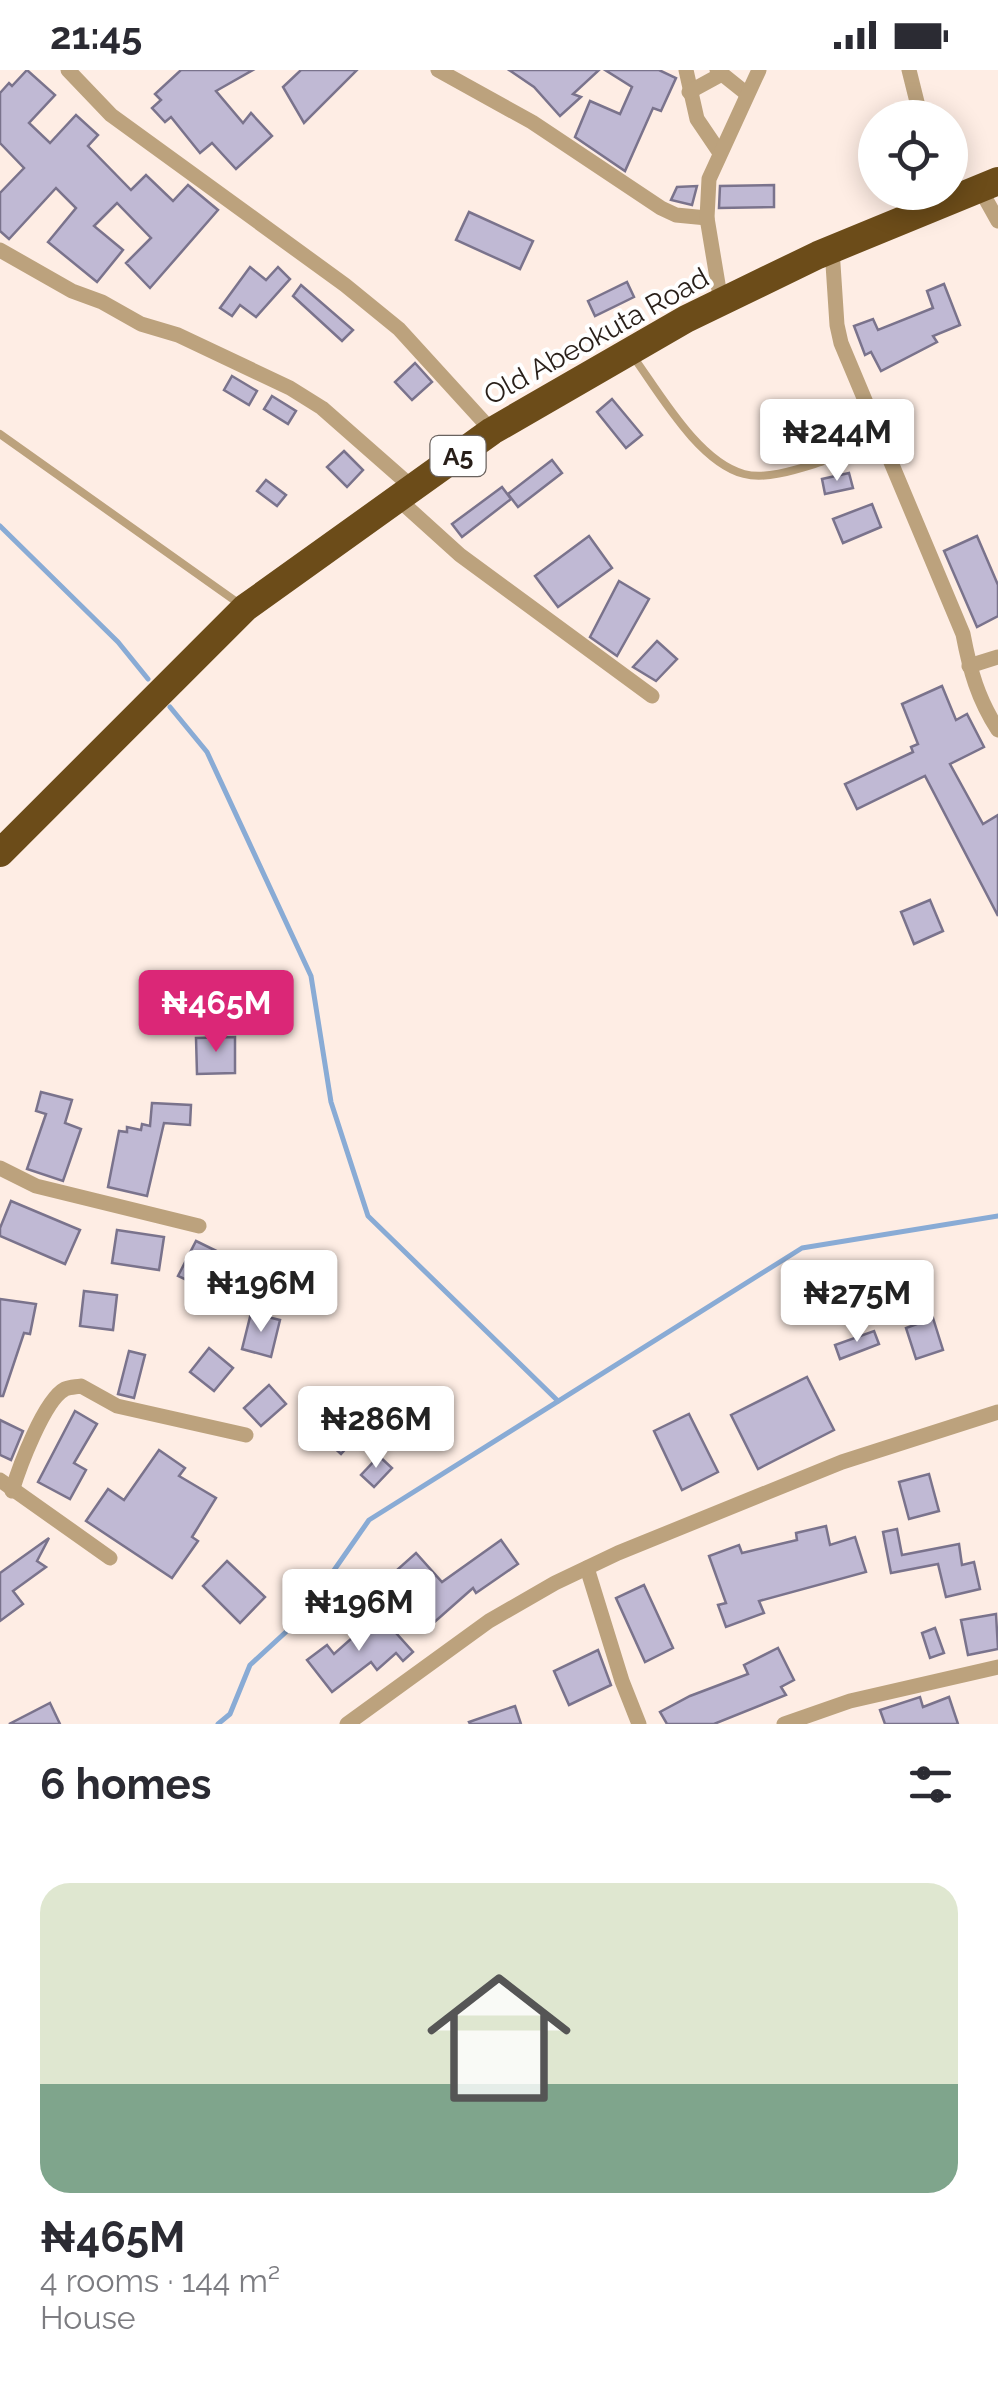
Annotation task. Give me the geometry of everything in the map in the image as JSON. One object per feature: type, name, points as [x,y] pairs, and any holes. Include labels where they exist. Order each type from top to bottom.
[{"type":"highway","name":"Old Abeokuta Road","points":[[0,853],[245,608],[492,431],[720,302],[972,185]]},
{"type":"street","points":[[68,70],[111,115],[345,285],[398,329],[492,431]]},
{"type":"street","points":[[438,70],[532,122],[661,208],[676,215],[707,218]]},
{"type":"street","points":[[686,70],[697,119],[720,154]]},
{"type":"street","points":[[720,302],[707,218],[709,179],[759,70]]},
{"type":"street","points":[[909,70],[916,100]]},
{"type":"street","points":[[690,92],[719,72],[748,94]]},
{"type":"street","points":[[972,185],[998,221]]},
{"type":"street","points":[[832,249],[836,325],[841,343],[963,634],[981,704],[998,730]]},
{"type":"street","points":[[0,250],[72,291],[290,388],[322,408],[406,493],[460,555],[652,696]]},
{"type":"street","points":[[969,666],[998,657]]},
{"type":"street","points":[[0,1168],[36,1186],[199,1226]]},
{"type":"street","points":[[110,1558],[6,1486],[53,1402],[65,1389],[82,1386],[117,1406],[246,1435]]},
{"type":"street","points":[[347,1724],[488,1620],[588,1568],[842,1462],[998,1412]]},
{"type":"street","points":[[588,1568],[639,1724]]},
{"type":"street","points":[[784,1724],[850,1701],[998,1667]]},
{"type":"lane","points":[[630,352],[679,420],[717,463],[747,476],[786,472],[821,462]]},
{"type":"lane","points":[[0,434],[245,608]]},
{"type":"building","points":[[27,70],[55,95],[29,123],[50,143],[76,115],[98,135],[88,146],[131,190],[146,175],[173,201],[188,185],[218,210],[150,288],[126,263],[151,238],[117,203],[94,226],[123,250],[97,282],[48,242],[76,208],[56,188],[9,239],[0,231],[0,193],[24,168],[0,143],[0,93]]},
{"type":"building","points":[[181,70],[253,70],[216,91],[243,123],[251,113],[272,136],[236,169],[212,143],[200,153],[171,117],[165,122],[152,108],[161,100],[155,94]]},
{"type":"building","points":[[301,70],[357,70],[304,123],[283,87]]},
{"type":"building","points":[[509,70],[599,70],[573,94],[581,97],[560,116],[534,87]]},
{"type":"building","points":[[605,70],[659,70],[676,78],[661,111],[653,108],[625,171],[575,137],[590,101],[620,114],[632,87]]},
{"type":"building","points":[[774,185],[774,207],[719,208],[720,186]]},
{"type":"building","points":[[697,186],[692,205],[671,200],[677,187]]},
{"type":"building","points":[[469,212],[533,241],[520,269],[456,240]]},
{"type":"building","points":[[250,267],[266,280],[278,267],[290,279],[256,317],[240,305],[232,316],[220,308]]},
{"type":"building","points":[[627,282],[634,297],[595,316],[588,301]]},
{"type":"building","points":[[944,284],[960,325],[933,336],[937,342],[881,371],[871,352],[865,355],[854,326],[873,319],[878,330],[933,308],[927,291]]},
{"type":"building","points":[[301,285],[353,330],[342,341],[293,296]]},
{"type":"building","points":[[415,363],[432,382],[412,400],[395,382]]},
{"type":"building","points":[[232,376],[257,391],[249,405],[224,390]]},
{"type":"building","points":[[272,396],[296,411],[288,424],[264,409]]},
{"type":"building","points":[[612,399],[642,435],[626,448],[597,412]]},
{"type":"building","points":[[344,451],[363,470],[347,487],[327,467]]},
{"type":"building","points":[[552,460],[562,473],[518,507],[508,494]]},
{"type":"building","points":[[849,473],[853,488],[825,494],[822,479]]},
{"type":"building","points":[[266,480],[286,495],[277,506],[257,491]]},
{"type":"building","points":[[502,487],[511,499],[462,537],[452,524]]},
{"type":"building","points":[[872,504],[881,527],[843,543],[833,519]]},
{"type":"building","points":[[589,536],[612,568],[558,607],[535,576]]},
{"type":"building","points":[[977,536],[998,585],[998,616],[977,627],[944,551]]},
{"type":"building","points":[[619,581],[649,599],[617,656],[590,637]]},
{"type":"building","points":[[657,641],[677,659],[656,681],[633,667]]},
{"type":"building","points":[[942,686],[956,720],[967,714],[984,747],[950,764],[983,824],[998,815],[998,916],[925,776],[857,809],[845,784],[913,752],[911,747],[918,744],[902,704]]},
{"type":"building","points":[[930,900],[943,931],[914,944],[901,912]]},
{"type":"building","points":[[235,1037],[235,1073],[197,1074],[196,1038]]},
{"type":"building","points":[[41,1092],[72,1100],[65,1123],[81,1129],[63,1181],[27,1169],[46,1114],[36,1111]]},
{"type":"building","points":[[152,1103],[191,1105],[190,1125],[164,1123],[147,1196],[108,1187],[119,1131],[127,1132],[127,1127],[141,1130],[142,1124],[150,1126]]},
{"type":"building","points":[[11,1201],[80,1230],[65,1264],[0,1236]]},
{"type":"building","points":[[117,1230],[164,1237],[159,1270],[112,1263]]},
{"type":"building","points":[[196,1241],[227,1256],[210,1291],[178,1276]]},
{"type":"building","points":[[84,1291],[117,1295],[113,1330],[80,1326]]},
{"type":"building","points":[[0,1299],[36,1304],[30,1334],[24,1333],[3,1396],[0,1396]]},
{"type":"building","points":[[251,1313],[280,1320],[271,1357],[242,1349]]},
{"type":"building","points":[[933,1318],[943,1350],[916,1359],[906,1328]]},
{"type":"building","points":[[874,1331],[879,1344],[840,1359],[835,1345]]},
{"type":"building","points":[[209,1348],[233,1368],[214,1391],[190,1372]]},
{"type":"building","points":[[129,1351],[145,1355],[134,1398],[118,1394]]},
{"type":"building","points":[[807,1377],[834,1430],[758,1469],[731,1415]]},
{"type":"building","points":[[269,1385],[286,1404],[261,1426],[244,1408]]},
{"type":"building","points":[[75,1411],[97,1424],[74,1463],[86,1470],[70,1499],[38,1482]]},
{"type":"building","points":[[689,1414],[718,1472],[682,1490],[654,1431]]},
{"type":"building","points":[[0,1420],[23,1431],[11,1460],[0,1455]]},
{"type":"building","points":[[349,1424],[360,1433],[341,1454],[331,1445]]},
{"type":"building","points":[[159,1450],[185,1468],[179,1476],[216,1498],[192,1537],[198,1541],[172,1578],[86,1521],[108,1489],[124,1500]]},
{"type":"building","points":[[379,1456],[392,1468],[374,1487],[361,1475]]},
{"type":"building","points":[[929,1474],[939,1511],[909,1519],[899,1482]]},
{"type":"building","points":[[826,1526],[830,1545],[855,1537],[866,1572],[759,1601],[764,1613],[726,1627],[718,1605],[726,1603],[709,1556],[739,1545],[742,1553],[797,1540],[796,1533]]},
{"type":"building","points":[[897,1529],[902,1555],[959,1544],[962,1565],[974,1562],[980,1589],[946,1597],[938,1564],[891,1573],[883,1532]]},
{"type":"building","points":[[49,1538],[37,1561],[46,1567],[13,1591],[23,1604],[0,1621],[0,1573]]},
{"type":"building","points":[[501,1540],[518,1564],[476,1593],[473,1588],[430,1626],[388,1578],[416,1553],[442,1582]]},
{"type":"building","points":[[227,1561],[265,1597],[240,1623],[203,1586]]},
{"type":"building","points":[[644,1585],[673,1648],[645,1662],[616,1598]]},
{"type":"building","points":[[379,1614],[413,1652],[403,1661],[396,1653],[377,1670],[371,1662],[332,1692],[307,1660],[327,1645],[334,1654]]},
{"type":"building","points":[[996,1614],[998,1649],[968,1655],[961,1620]]},
{"type":"building","points":[[935,1628],[944,1653],[930,1658],[922,1633]]},
{"type":"building","points":[[778,1648],[794,1680],[781,1687],[786,1695],[714,1724],[667,1724],[660,1712],[748,1674],[744,1665]]},
{"type":"building","points":[[598,1650],[611,1685],[569,1705],[554,1671]]},
{"type":"building","points":[[920,1697],[923,1707],[949,1697],[958,1724],[885,1724],[880,1710]]},
{"type":"building","points":[[50,1703],[60,1724],[9,1724]]},
{"type":"building","points":[[515,1706],[521,1724],[469,1722]]},
{"type":"waterway","points":[[0,526],[118,642],[148,679]]},
{"type":"waterway","points":[[170,707],[207,752],[311,976],[331,1102],[368,1216],[558,1401]]},
{"type":"waterway","points":[[218,1724],[230,1714],[250,1665],[300,1619],[369,1520],[802,1248],[998,1216]]}]
